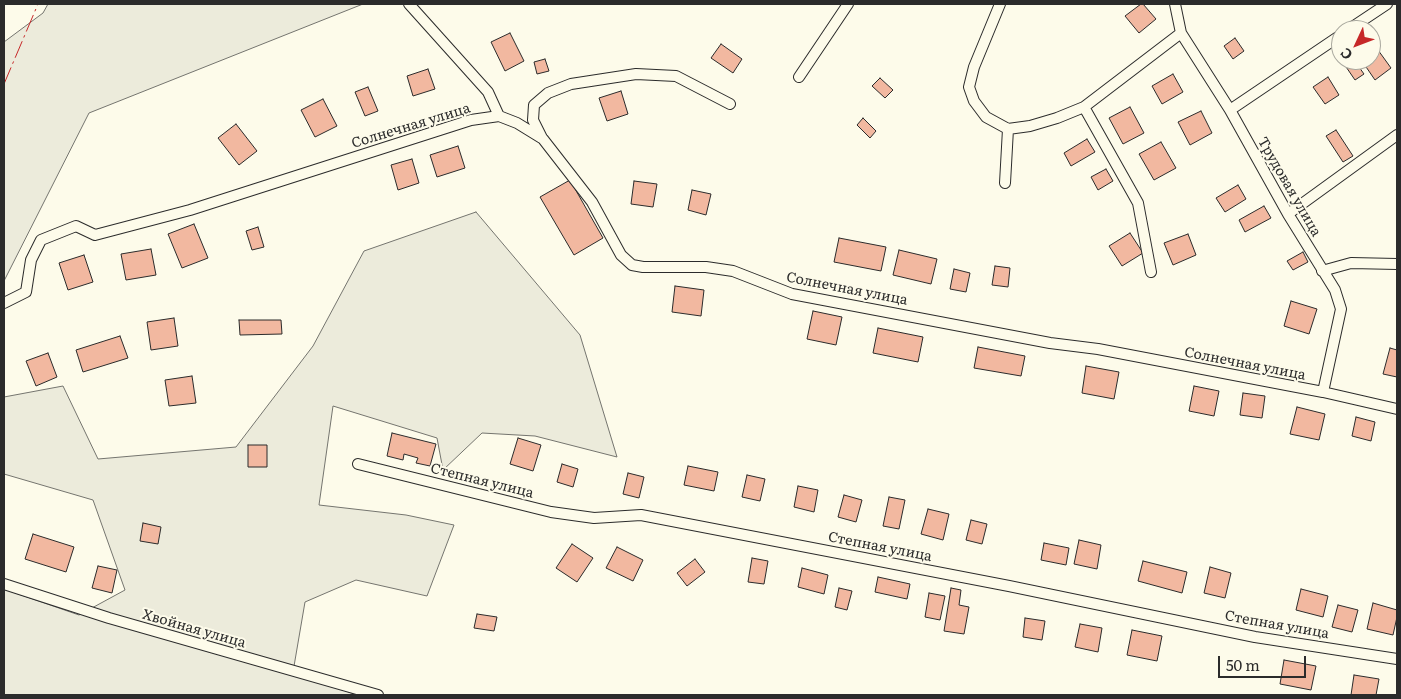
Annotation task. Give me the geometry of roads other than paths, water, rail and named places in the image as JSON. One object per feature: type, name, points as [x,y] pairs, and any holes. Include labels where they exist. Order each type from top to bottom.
[{"type":"street","points":[[409,4],[488,92],[499,116]]},
{"type":"street","points":[[799,77],[848,4]]},
{"type":"street","points":[[1000,4],[974,67],[969,87],[974,101],[986,117],[1008,129],[1030,126],[1084,107],[1181,33]]},
{"type":"street","name":"Трудовая улица","points":[[1175,4],[1181,33],[1230,110],[1288,214],[1335,290],[1341,309],[1323,392]]},
{"type":"street","points":[[1363,20],[1387,4]]},
{"type":"street","points":[[1230,110],[1331,42]]},
{"type":"street","points":[[543,139],[533,120],[534,104],[548,93],[571,84],[636,74],[676,76],[730,104]]},
{"type":"street","points":[[1084,107],[1138,203],[1151,272]]},
{"type":"street","name":"Солнечная улица","points":[[4,303],[26,292],[31,260],[41,240],[76,226],[95,235],[190,210],[471,120],[499,116],[517,123],[543,139],[592,202],[621,255],[632,265],[643,267],[706,266],[733,270],[792,294],[1050,343],[1098,349],[1323,392],[1397,409]]},
{"type":"street","points":[[1005,183],[1008,129]]},
{"type":"street","points":[[1288,214],[1397,135]]},
{"type":"street","points":[[1322,271],[1352,263],[1397,264]]},
{"type":"street","name":"Степная улица","points":[[358,464],[551,512],[594,518],[640,515],[1009,586],[1255,637],[1397,658]]},
{"type":"street","name":"Хвойная улица","points":[[4,584],[118,620],[378,695]]}]
